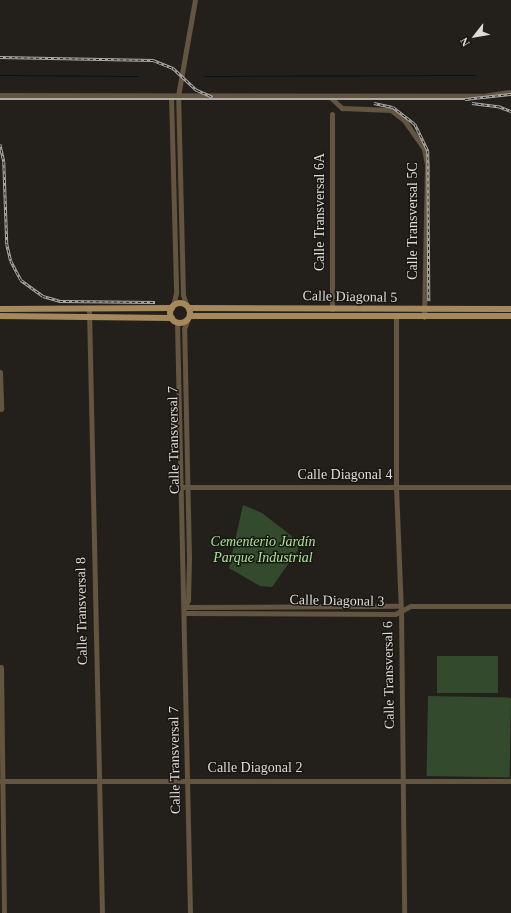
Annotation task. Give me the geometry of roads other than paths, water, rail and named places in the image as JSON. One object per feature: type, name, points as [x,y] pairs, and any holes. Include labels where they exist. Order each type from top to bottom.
[{"type":"main road","name":"Calle Diagonal 5","points":[[172,307],[181,302],[188,306],[462,313],[511,316]]},
{"type":"main road","points":[[188,306],[188,318]]},
{"type":"main road","points":[[0,309],[89,313],[174,320],[172,307],[89,313],[0,316]]},
{"type":"main road","points":[[304,309],[304,317]]},
{"type":"main road","name":"Calle Diagonal 5","points":[[462,313],[511,309]]},
{"type":"main road","name":"Calle Diagonal 5","points":[[174,320],[188,318],[396,317],[425,313]]},
{"type":"street","points":[[188,306],[183,295],[178,96],[195,0]]},
{"type":"street","points":[[0,95],[482,96],[511,92]]},
{"type":"street","points":[[171,96],[176,293],[172,307]]},
{"type":"street","name":"Calle Transversal 5C","points":[[329,96],[342,108],[391,110],[404,120],[424,149],[427,164],[425,313]]},
{"type":"street","name":"Calle Transversal 6A","points":[[332,114],[332,309]]},
{"type":"street","points":[[172,129],[179,129]]},
{"type":"street","points":[[173,184],[180,184]]},
{"type":"street","points":[[174,252],[182,252]]},
{"type":"street","name":"Calle Transversal 8","points":[[89,313],[102,913]]},
{"type":"street","name":"Calle Transversal 6","points":[[396,317],[396,487],[400,608],[404,913]]},
{"type":"street","name":"Calle Transversal 7","points":[[185,606],[188,600],[189,559],[186,487],[184,329],[188,318]]},
{"type":"street","name":"Calle Transversal 7","points":[[174,320],[178,376],[180,487],[185,606],[190,913]]},
{"type":"street","points":[[0,372],[1,409]]},
{"type":"street","points":[[178,376],[184,376]]},
{"type":"street","name":"Calle Diagonal 4","points":[[180,487],[511,487]]},
{"type":"street","points":[[185,606],[400,608]]},
{"type":"street","name":"Calle Diagonal 3","points":[[184,613],[395,614],[400,608],[411,606],[511,606]]},
{"type":"street","points":[[1,667],[4,913]]},
{"type":"street","name":"Calle Diagonal 2","points":[[2,781],[403,780],[511,782]]},
{"type":"waterway","points":[[0,75],[138,76]]},
{"type":"waterway","points":[[204,76],[475,75]]},
{"type":"railway","points":[[0,57],[153,60],[173,68],[197,90],[213,97]]},
{"type":"railway","points":[[0,99],[465,99],[511,94]]},
{"type":"railway","points":[[374,103],[393,107],[415,124],[428,151],[429,301]]},
{"type":"railway","points":[[472,103],[498,106],[511,111]]},
{"type":"railway","points":[[0,144],[4,162],[7,244],[11,261],[21,280],[43,296],[60,301],[155,302]]},
{"type":"park label","name":"Cementerio Jardín Parque Industrial","points":[[263,550]]}]
